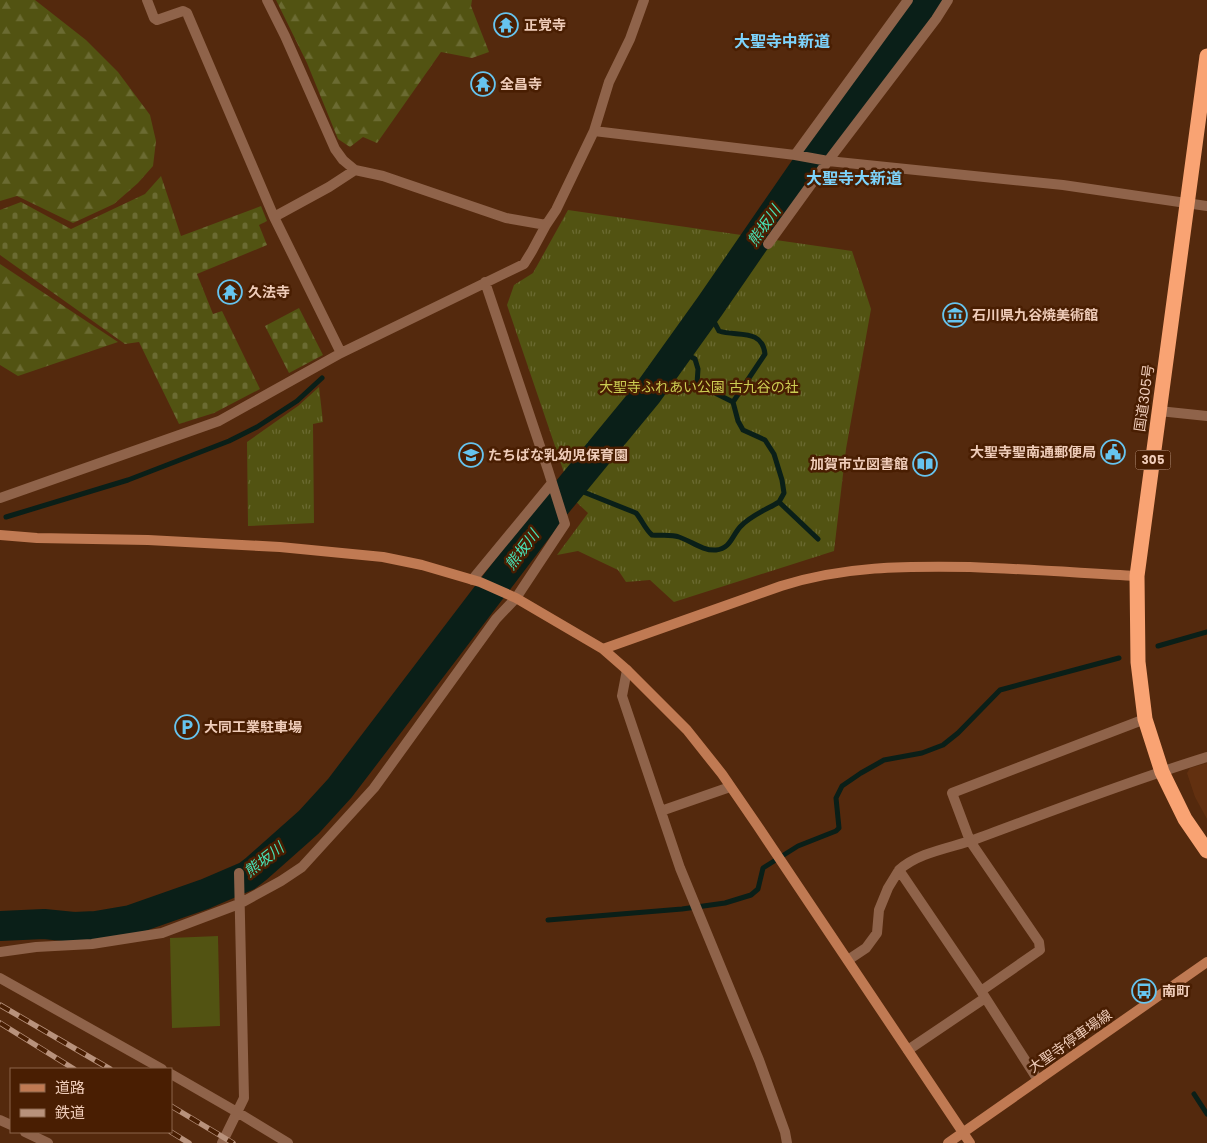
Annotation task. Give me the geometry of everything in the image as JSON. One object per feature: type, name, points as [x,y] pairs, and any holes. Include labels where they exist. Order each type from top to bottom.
[{"type":"highway","name":"国道305号","points":[[1207,56],[1137,576],[1138,662],[1146,719],[1162,772],[1185,819],[1207,851]]},
{"type":"street","points":[[148,0],[154,18],[157,20],[183,11],[186,13],[274,218],[341,353]]},
{"type":"street","points":[[267,0],[335,149],[343,160],[355,170],[383,176],[506,218],[546,225]]},
{"type":"street","points":[[0,498],[220,421],[341,353],[524,264],[556,210],[594,131],[608,82],[630,39],[644,0]]},
{"type":"street","points":[[798,155],[908,0]]},
{"type":"street","points":[[768,244],[828,161],[936,19],[948,0]]},
{"type":"street","points":[[594,131],[798,155],[828,161],[1063,185],[1207,206]]},
{"type":"street","points":[[274,218],[329,188],[355,170]]},
{"type":"street","points":[[0,952],[36,947],[92,944],[162,934],[239,904],[302,867],[374,788],[496,619],[516,598],[565,524],[485,282]]},
{"type":"street","points":[[1159,411],[1207,416]]},
{"type":"street","points":[[476,581],[553,485]]},
{"type":"street","points":[[0,535],[37,538],[148,540],[290,548],[383,557],[422,564],[476,581],[516,598],[603,649],[628,670],[687,730],[730,787],[970,1143]]},
{"type":"street","points":[[603,649],[806,578],[850,570],[916,566],[998,568],[1137,576]]},
{"type":"street","points":[[628,670],[622,696],[680,868],[759,1060],[785,1132],[787,1143]]},
{"type":"street","points":[[908,1050],[1040,950],[1039,942],[970,841],[952,793],[1146,719]]},
{"type":"street","points":[[848,960],[866,948],[877,933],[879,910],[888,888],[899,870],[908,861],[1207,757]]},
{"type":"street","points":[[661,811],[730,787]]},
{"type":"street","points":[[899,870],[1038,1080]]},
{"type":"street","points":[[222,1143],[244,1098],[239,873]]},
{"type":"street","name":"大聖寺停車場線","points":[[948,1143],[1207,962]]},
{"type":"street","points":[[0,978],[160,1068]]},
{"type":"street","points":[[172,1075],[288,1143]]},
{"type":"street","points":[[27,1133],[48,1143]]},
{"type":"shaded area","points":[[1207,763],[1207,819],[1195,797],[1187,773],[1190,768]]},
{"type":"green space","points":[[0,0],[35,0],[86,40],[118,72],[150,115],[156,141],[153,166],[138,183],[114,204],[73,223],[17,196],[0,201]]},
{"type":"green space","points":[[276,0],[472,0],[471,6],[489,52],[472,58],[441,52],[377,143],[363,137],[350,147],[338,139],[307,63]]},
{"type":"green space","points":[[161,176],[181,236],[261,206],[267,221],[259,225],[267,245],[197,274],[213,314],[222,311],[260,389],[214,413],[179,424],[139,342],[125,344],[0,255],[0,210],[21,202],[71,229],[145,194]]},
{"type":"green space","name":"大聖寺ふれあい公園 古九谷の社","points":[[568,210],[852,251],[871,309],[846,449],[834,551],[674,602],[650,580],[626,582],[618,570],[578,551],[557,555],[588,513],[573,499],[507,305],[514,285],[533,273]]},
{"type":"green space","points":[[0,264],[118,342],[18,376],[0,365]]},
{"type":"green space","points":[[299,308],[323,355],[289,373],[265,326]]},
{"type":"green space","points":[[319,387],[323,422],[313,424],[314,523],[248,526],[247,442],[298,406]]},
{"type":"green space","points":[[218,936],[220,1026],[172,1028],[170,938]]},
{"type":"waterway","name":"熊坂川","points":[[0,926],[44,924],[74,927],[96,926],[131,920],[205,894],[247,876],[309,822],[340,788],[554,507],[647,394],[836,123],[927,0]]},
{"type":"waterway","points":[[710,306],[712,318],[719,331],[754,337],[763,346],[765,354],[733,402],[738,421],[743,430],[765,440],[774,454],[784,493],[779,502]]},
{"type":"waterway","points":[[679,350],[695,359],[698,369],[697,384]]},
{"type":"waterway","points":[[6,517],[128,480],[229,441],[257,427],[297,401],[322,378]]},
{"type":"waterway","points":[[654,385],[676,391],[697,384],[733,402]]},
{"type":"waterway","points":[[571,487],[636,513],[652,535],[676,536],[706,549],[716,550],[725,547],[744,523],[779,502],[818,539]]},
{"type":"waterway","points":[[1158,646],[1207,632]]},
{"type":"waterway","points":[[548,920],[682,909],[725,903],[751,895],[758,889],[763,868],[798,846],[836,831],[839,828],[836,798],[842,786],[861,773],[884,760],[922,753],[943,745],[958,733],[1000,690],[1119,658]]},
{"type":"waterway","points":[[1194,1094],[1207,1114]]},
{"type":"railway","points":[[0,1005],[108,1068]]},
{"type":"railway","points":[[0,1023],[72,1068]]},
{"type":"railway","points":[[172,1107],[233,1143]]},
{"type":"railway","points":[[172,1133],[189,1143]]},
{"type":"place","name":"正覚寺","points":[[506,25]]},
{"type":"place","name":"全昌寺","points":[[483,84]]},
{"type":"place","name":"久法寺","points":[[230,292]]},
{"type":"place","name":"石川県九谷焼美術館","points":[[955,315]]},
{"type":"place","name":"大聖寺聖南通郵便局","points":[[1113,452]]},
{"type":"place","name":"たちばな乳幼児保育園","points":[[471,455]]},
{"type":"place","name":"加賀市立図書館","points":[[925,464]]},
{"type":"place","name":"大同工業駐車場","points":[[187,727]]},
{"type":"place","name":"南町","points":[[1144,991]]},
{"type":"district","name":"大聖寺中新道","points":[[782,41]]},
{"type":"district","name":"大聖寺大新道","points":[[854,178]]}]
